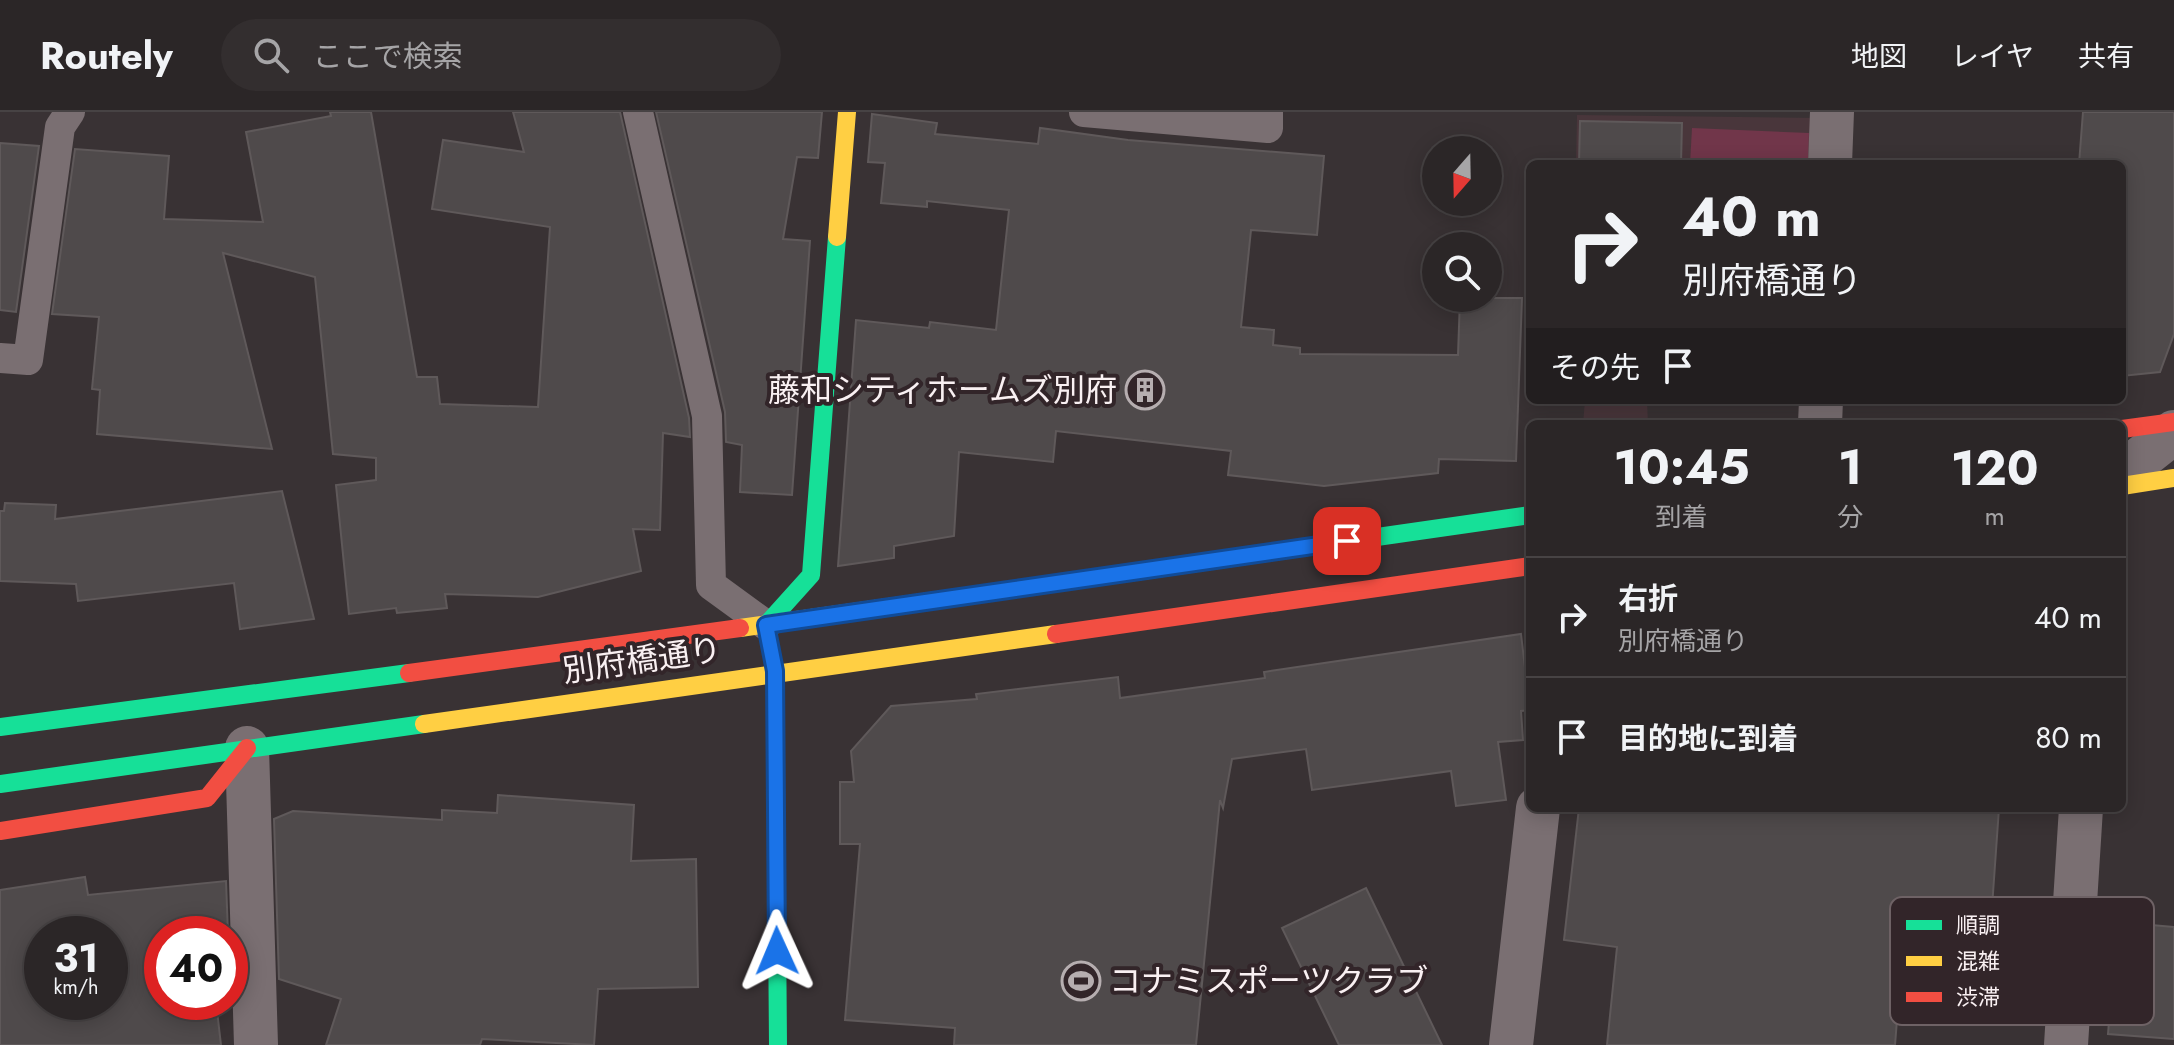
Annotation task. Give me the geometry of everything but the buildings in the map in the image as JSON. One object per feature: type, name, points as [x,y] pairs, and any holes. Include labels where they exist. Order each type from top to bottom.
[{"type":"main road","points":[[778,1045],[775,671],[766,625],[811,575],[847,112]]},
{"type":"main road","points":[[2126,428],[2174,422]]},
{"type":"main road","points":[[2126,485],[2174,478]]},
{"type":"main road","name":"別府橋通り","points":[[0,727],[766,625],[1526,516]]},
{"type":"main road","name":"別府橋通り","points":[[0,784],[775,671],[1526,567]]},
{"type":"main road","points":[[0,831],[207,798],[247,748]]},
{"type":"street","points":[[1830,160],[1832,112]]},
{"type":"street","points":[[2126,470],[2174,432]]},
{"type":"street","points":[[247,748],[256,1045]]},
{"type":"street","points":[[1511,1045],[1538,812]]},
{"type":"street","points":[[2075,897],[2081,812]]},
{"type":"street","points":[[2066,1045],[2067,1025]]},
{"type":"lane","points":[[0,358],[28,360],[60,127],[70,112]]},
{"type":"lane","points":[[638,112],[707,416],[711,585],[766,625]]},
{"type":"lane","points":[[1084,112],[1268,128],[1268,112]]},
{"type":"shaded area","points":[[1577,115],[1820,118],[1817,160],[1576,160]]},
{"type":"shaded area","points":[[1692,128],[1809,133],[1808,160],[1690,160]]},
{"type":"shaded area","points":[[1585,404],[1647,404],[1648,420],[1583,420]]},
{"type":"traffic: fast","points":[[778,1045],[775,671],[766,625],[811,575],[837,237]]},
{"type":"traffic: fast","points":[[1148,570],[1526,516]]},
{"type":"traffic: fast","points":[[0,727],[409,673]]},
{"type":"traffic: fast","points":[[0,784],[424,724]]},
{"type":"traffic: slow","points":[[837,237],[847,112]]},
{"type":"traffic: slow","points":[[2126,485],[2174,478]]},
{"type":"traffic: slow","points":[[740,628],[1148,570]]},
{"type":"traffic: slow","points":[[424,724],[1056,634]]},
{"type":"traffic: jam","points":[[2126,428],[2174,422]]},
{"type":"traffic: jam","points":[[1056,634],[1526,567]]},
{"type":"traffic: jam","points":[[409,673],[740,628]]},
{"type":"traffic: jam","points":[[0,831],[207,798],[247,748]]},
{"type":"place","name":"藤和シティホームズ別府","points":[[1145,390]]},
{"type":"place","name":"コナミスポーツクラブ","points":[[1081,981]]},
{"type":"route","points":[[777,951],[775,671],[766,625],[1347,541]]}]
